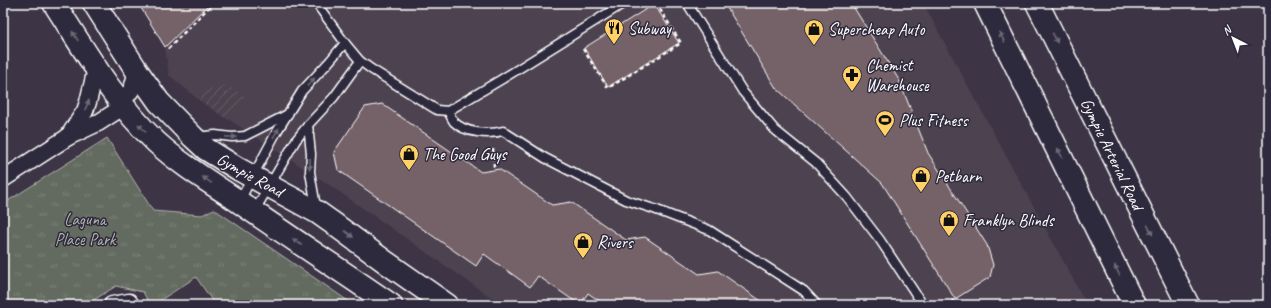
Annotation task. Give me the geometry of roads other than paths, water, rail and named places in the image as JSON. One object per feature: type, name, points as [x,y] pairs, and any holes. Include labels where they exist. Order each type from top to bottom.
[{"type":"main road","name":"Gympie Road","points":[[54,3],[96,69],[136,121],[157,143],[197,174],[246,208],[391,305]]},
{"type":"main road","name":"Gympie Road","points":[[94,3],[137,71],[159,102],[206,149],[220,159],[317,212],[447,305]]},
{"type":"main road","points":[[985,3],[1134,305]]},
{"type":"main road","name":"Gympie Arterial Road","points":[[1037,3],[1188,305]]},
{"type":"street","points":[[68,137],[88,102],[96,69]]},
{"type":"street","points":[[3,178],[68,137],[107,118],[115,112],[132,89],[137,71]]},
{"type":"street","points":[[112,305],[129,302],[131,305]]},
{"type":"lane","points":[[316,3],[345,43],[360,60],[371,69],[437,110],[448,111],[496,83],[624,3]]},
{"type":"lane","points":[[687,3],[743,92],[774,130],[816,163],[847,197],[880,240],[923,305]]},
{"type":"lane","points":[[246,208],[261,181],[276,133],[302,91],[345,43]]},
{"type":"lane","points":[[246,208],[261,181],[334,96],[360,60]]},
{"type":"lane","points":[[448,111],[454,122],[467,130],[495,133],[503,131],[545,158],[626,200],[709,230],[804,291],[817,305]]},
{"type":"lane","points":[[193,137],[245,136],[288,114]]},
{"type":"lane","points":[[308,125],[311,154],[310,172],[317,212]]},
{"type":"place","name":"Subway","points":[[614,45]]},
{"type":"place","name":"Supercheap Auto","points":[[814,46]]},
{"type":"place","name":"Chemist Warehouse","points":[[852,92]]},
{"type":"place","name":"Plus Fitness","points":[[885,137]]},
{"type":"place","name":"The Good Guys","points":[[409,171]]},
{"type":"place","name":"Petbarn","points":[[921,193]]},
{"type":"place","name":"Franklyn Blinds","points":[[949,237]]},
{"type":"place","name":"Rivers","points":[[583,259]]},
{"type":"park label","name":"Laguna Place Park","points":[[85,229]]}]
